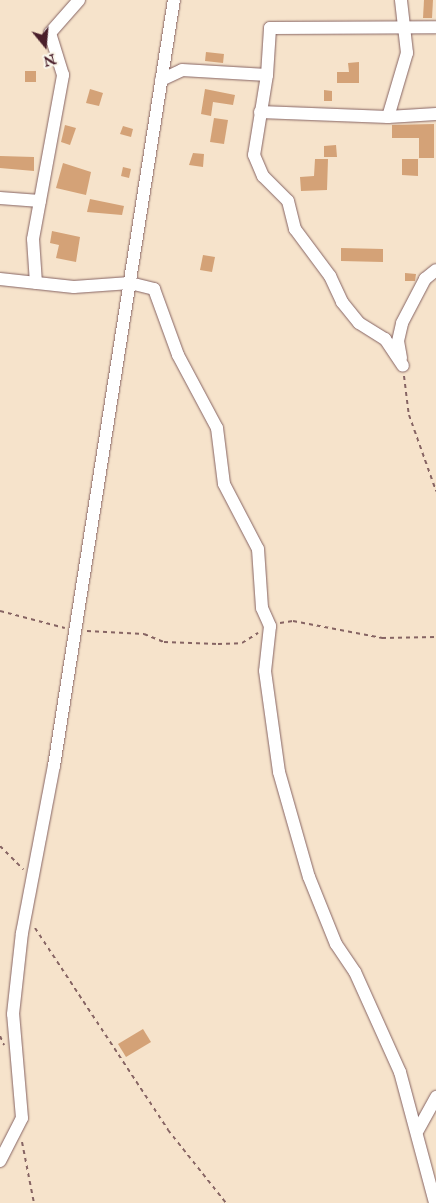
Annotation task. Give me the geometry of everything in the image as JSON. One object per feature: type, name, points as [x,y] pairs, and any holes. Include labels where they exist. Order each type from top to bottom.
[{"type":"street","points":[[36,283],[33,239],[63,75],[50,34],[79,0]]},
{"type":"street","points":[[0,1161],[19,1124],[13,1014],[22,933],[34,883],[72,630],[130,283],[174,0]]},
{"type":"street","points":[[388,117],[407,53],[401,0]]},
{"type":"street","points":[[402,366],[385,339],[359,323],[342,302],[330,276],[295,229],[288,201],[263,176],[254,155],[267,75],[270,28],[436,27]]},
{"type":"street","points":[[161,80],[182,70],[267,75]]},
{"type":"street","points":[[260,112],[388,117],[436,114]]},
{"type":"street","points":[[0,198],[40,201]]},
{"type":"street","points":[[402,366],[398,342],[402,323],[425,279],[436,270]]},
{"type":"street","points":[[0,279],[74,287],[130,283],[154,289],[178,355],[217,428],[224,484],[258,549],[262,608],[270,626],[265,671],[288,805],[313,886],[400,1072],[418,1130],[422,1163],[435,1203]]},
{"type":"street","points":[[418,1130],[436,1097]]},
{"type":"path","points":[[402,366],[410,415],[436,491]]},
{"type":"path","points":[[0,611],[72,630],[120,631],[164,642],[218,644],[242,642],[270,626],[293,621],[346,634],[436,637]]},
{"type":"path","points":[[0,846],[34,883]]},
{"type":"path","points":[[34,926],[48,953],[168,1130],[226,1203]]},
{"type":"path","points":[[19,1124],[34,1203]]},
{"type":"building","points":[[424,0],[433,0],[432,18],[423,18]]},
{"type":"building","points":[[206,52],[224,54],[223,63],[205,61]]},
{"type":"building","points":[[359,62],[359,83],[337,83],[337,72],[349,72],[348,63]]},
{"type":"building","points":[[25,71],[36,71],[36,82],[25,82]]},
{"type":"building","points":[[90,89],[103,93],[99,106],[86,103]]},
{"type":"building","points":[[205,89],[235,95],[233,105],[213,102],[211,116],[201,114]]},
{"type":"building","points":[[324,90],[332,91],[332,101],[324,101]]},
{"type":"building","points":[[214,118],[228,120],[224,144],[210,142]]},
{"type":"building","points":[[434,124],[434,158],[419,158],[419,138],[392,138],[392,125]]},
{"type":"building","points":[[65,125],[76,128],[70,145],[61,142]]},
{"type":"building","points":[[123,126],[133,129],[131,137],[120,134]]},
{"type":"building","points":[[336,145],[337,157],[324,157],[324,146]]},
{"type":"building","points":[[193,153],[204,154],[203,167],[189,165]]},
{"type":"building","points":[[0,156],[34,157],[34,171],[0,168]]},
{"type":"building","points":[[315,159],[328,159],[327,190],[301,191],[300,177],[314,176]]},
{"type":"building","points":[[402,159],[418,159],[418,176],[402,175]]},
{"type":"building","points":[[63,163],[91,172],[86,195],[56,188]]},
{"type":"building","points":[[123,167],[131,169],[129,178],[121,176]]},
{"type":"building","points":[[90,199],[124,206],[122,215],[87,212]]},
{"type":"building","points":[[52,231],[80,237],[76,262],[56,258],[59,245],[50,243]]},
{"type":"building","points":[[341,248],[383,249],[383,262],[341,261]]},
{"type":"building","points":[[203,255],[215,257],[212,272],[200,270]]},
{"type":"building","points":[[405,273],[416,274],[415,281],[405,281]]},
{"type":"building","points":[[143,1029],[151,1042],[126,1057],[118,1044]]}]
